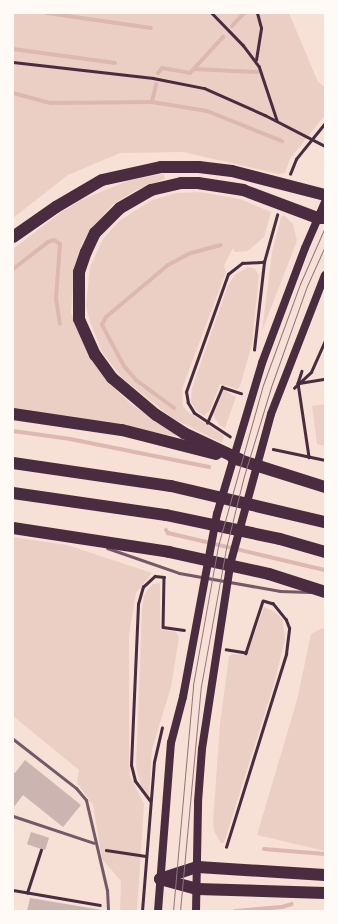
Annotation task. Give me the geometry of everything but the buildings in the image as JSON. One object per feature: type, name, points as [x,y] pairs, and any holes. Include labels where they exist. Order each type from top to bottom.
[{"type":"highway","points":[[13,238],[56,207],[102,180],[161,167],[200,167],[232,171],[325,195]]},
{"type":"highway","points":[[241,460],[173,426],[135,399],[112,378],[95,355],[79,319],[79,272],[95,233],[105,220],[135,198],[165,186],[198,183],[243,190],[321,218]]},
{"type":"highway","points":[[13,414],[122,430],[241,460],[324,486]]},
{"type":"highway","points":[[13,463],[171,486],[325,522]]},
{"type":"highway","points":[[13,493],[166,515],[280,539],[325,552]]},
{"type":"highway","points":[[13,528],[75,536],[184,556],[270,574],[323,592]]},
{"type":"highway","points":[[160,879],[198,867],[325,875]]},
{"type":"highway","points":[[160,879],[197,889],[325,893]]},
{"type":"main road","points":[[158,911],[169,756],[175,723],[183,697],[198,604],[217,514],[243,422],[262,364],[321,218],[325,202]]},
{"type":"main road","points":[[196,911],[198,802],[202,749],[222,609],[241,520],[267,428],[325,275]]},
{"type":"lane","points":[[75,536],[179,573],[280,591],[323,592]]},
{"type":"lane","points":[[13,739],[76,788],[86,800],[94,843],[107,890],[108,911]]},
{"type":"lane","points":[[13,816],[94,843]]},
{"type":"path","points":[[212,13],[256,61],[277,121]]},
{"type":"path","points":[[256,61],[261,28],[257,13]]},
{"type":"path","points":[[13,62],[185,84],[227,96],[325,146]]},
{"type":"path","points":[[289,176],[296,159],[325,123]]},
{"type":"path","points":[[254,353],[264,262],[278,211]]},
{"type":"path","points":[[234,439],[207,423],[194,413],[186,398],[188,384],[228,274],[242,263],[264,262]]},
{"type":"path","points":[[298,383],[311,372],[325,341]]},
{"type":"path","points":[[302,371],[298,383],[309,457]]},
{"type":"path","points":[[298,383],[325,379]]},
{"type":"path","points":[[207,423],[222,387],[242,393]]},
{"type":"path","points":[[271,448],[325,460]]},
{"type":"path","points":[[151,801],[135,781],[131,765],[138,604],[143,587],[154,576],[164,577],[163,627],[184,630]]},
{"type":"path","points":[[226,847],[286,654],[289,628],[281,612],[273,604],[263,601],[246,653],[233,651]]},
{"type":"path","points":[[142,911],[154,762],[164,721]]},
{"type":"path","points":[[96,848],[146,856]]},
{"type":"path","points":[[27,893],[41,850]]},
{"type":"path","points":[[13,890],[108,906]]},
{"type":"shaded area","points":[[13,13],[289,13],[318,82],[325,87],[325,115],[290,159],[285,173],[279,174],[183,152],[120,153],[68,175],[13,218]]},
{"type":"shaded area","points":[[164,174],[165,179],[136,190],[113,204],[90,230],[82,243],[74,268],[71,313],[90,357],[108,382],[131,404],[176,434],[176,436],[13,409],[13,249],[60,213],[83,199],[130,180]]},
{"type":"shaded area","points":[[200,192],[240,199],[271,212],[264,237],[248,251],[235,252],[233,248],[224,265],[226,272],[182,389],[183,406],[188,412],[224,436],[222,443],[172,418],[122,378],[102,352],[90,322],[86,306],[90,267],[103,239],[119,221],[152,200],[176,193]]},
{"type":"shaded area","points":[[284,215],[293,224],[297,241],[262,331],[272,252],[281,217]]},
{"type":"shaded area","points":[[248,267],[255,269],[259,275],[252,344],[241,383],[238,389],[220,384],[210,410],[204,416],[195,409],[191,401],[192,388],[228,285],[235,275]]},
{"type":"shaded area","points":[[224,390],[236,397],[225,428],[219,425],[213,414]]},
{"type":"shaded area","points":[[325,404],[325,446],[317,444],[312,406]]},
{"type":"shaded area","points":[[13,537],[67,545],[152,573],[136,593],[129,635],[130,776],[144,804],[137,911],[120,911],[121,881],[102,859],[93,805],[77,783],[79,770],[13,716]]},
{"type":"shaded area","points":[[160,583],[160,629],[176,632],[179,637],[171,687],[152,749],[149,796],[141,785],[136,767],[142,609],[144,596],[148,589],[153,584]]},
{"type":"shaded area","points":[[264,607],[275,612],[283,620],[285,639],[274,684],[224,843],[221,843],[214,831],[213,822],[220,724],[229,656],[233,654],[247,655]]},
{"type":"shaded area","points":[[322,628],[325,629],[325,851],[257,835],[297,700],[311,634]]},
{"type":"waterway","points":[[47,13],[151,28]]},
{"type":"waterway","points":[[232,26],[244,13]]},
{"type":"waterway","points":[[158,73],[162,68],[190,73],[223,37]]},
{"type":"waterway","points":[[13,49],[115,63]]},
{"type":"waterway","points":[[194,69],[258,72]]},
{"type":"waterway","points":[[152,102],[156,84]]},
{"type":"waterway","points":[[13,93],[51,103],[152,102],[207,111],[282,141]]},
{"type":"waterway","points":[[13,269],[48,242],[54,240],[60,244],[56,299],[60,324]]},
{"type":"waterway","points":[[174,408],[136,380],[124,366],[102,325],[106,317],[168,265],[191,253],[221,245]]},
{"type":"waterway","points":[[13,431],[70,439],[209,467]]},
{"type":"waterway","points":[[166,530],[168,533],[325,570]]},
{"type":"waterway","points":[[264,849],[325,854]]},
{"type":"waterway","points":[[235,911],[282,907],[292,904]]},
{"type":"tram line","points":[[173,911],[193,685],[218,546],[263,385],[300,284],[325,227]]},
{"type":"tram line","points":[[180,911],[201,686],[226,548],[244,476],[271,387],[307,286],[325,246]]}]
